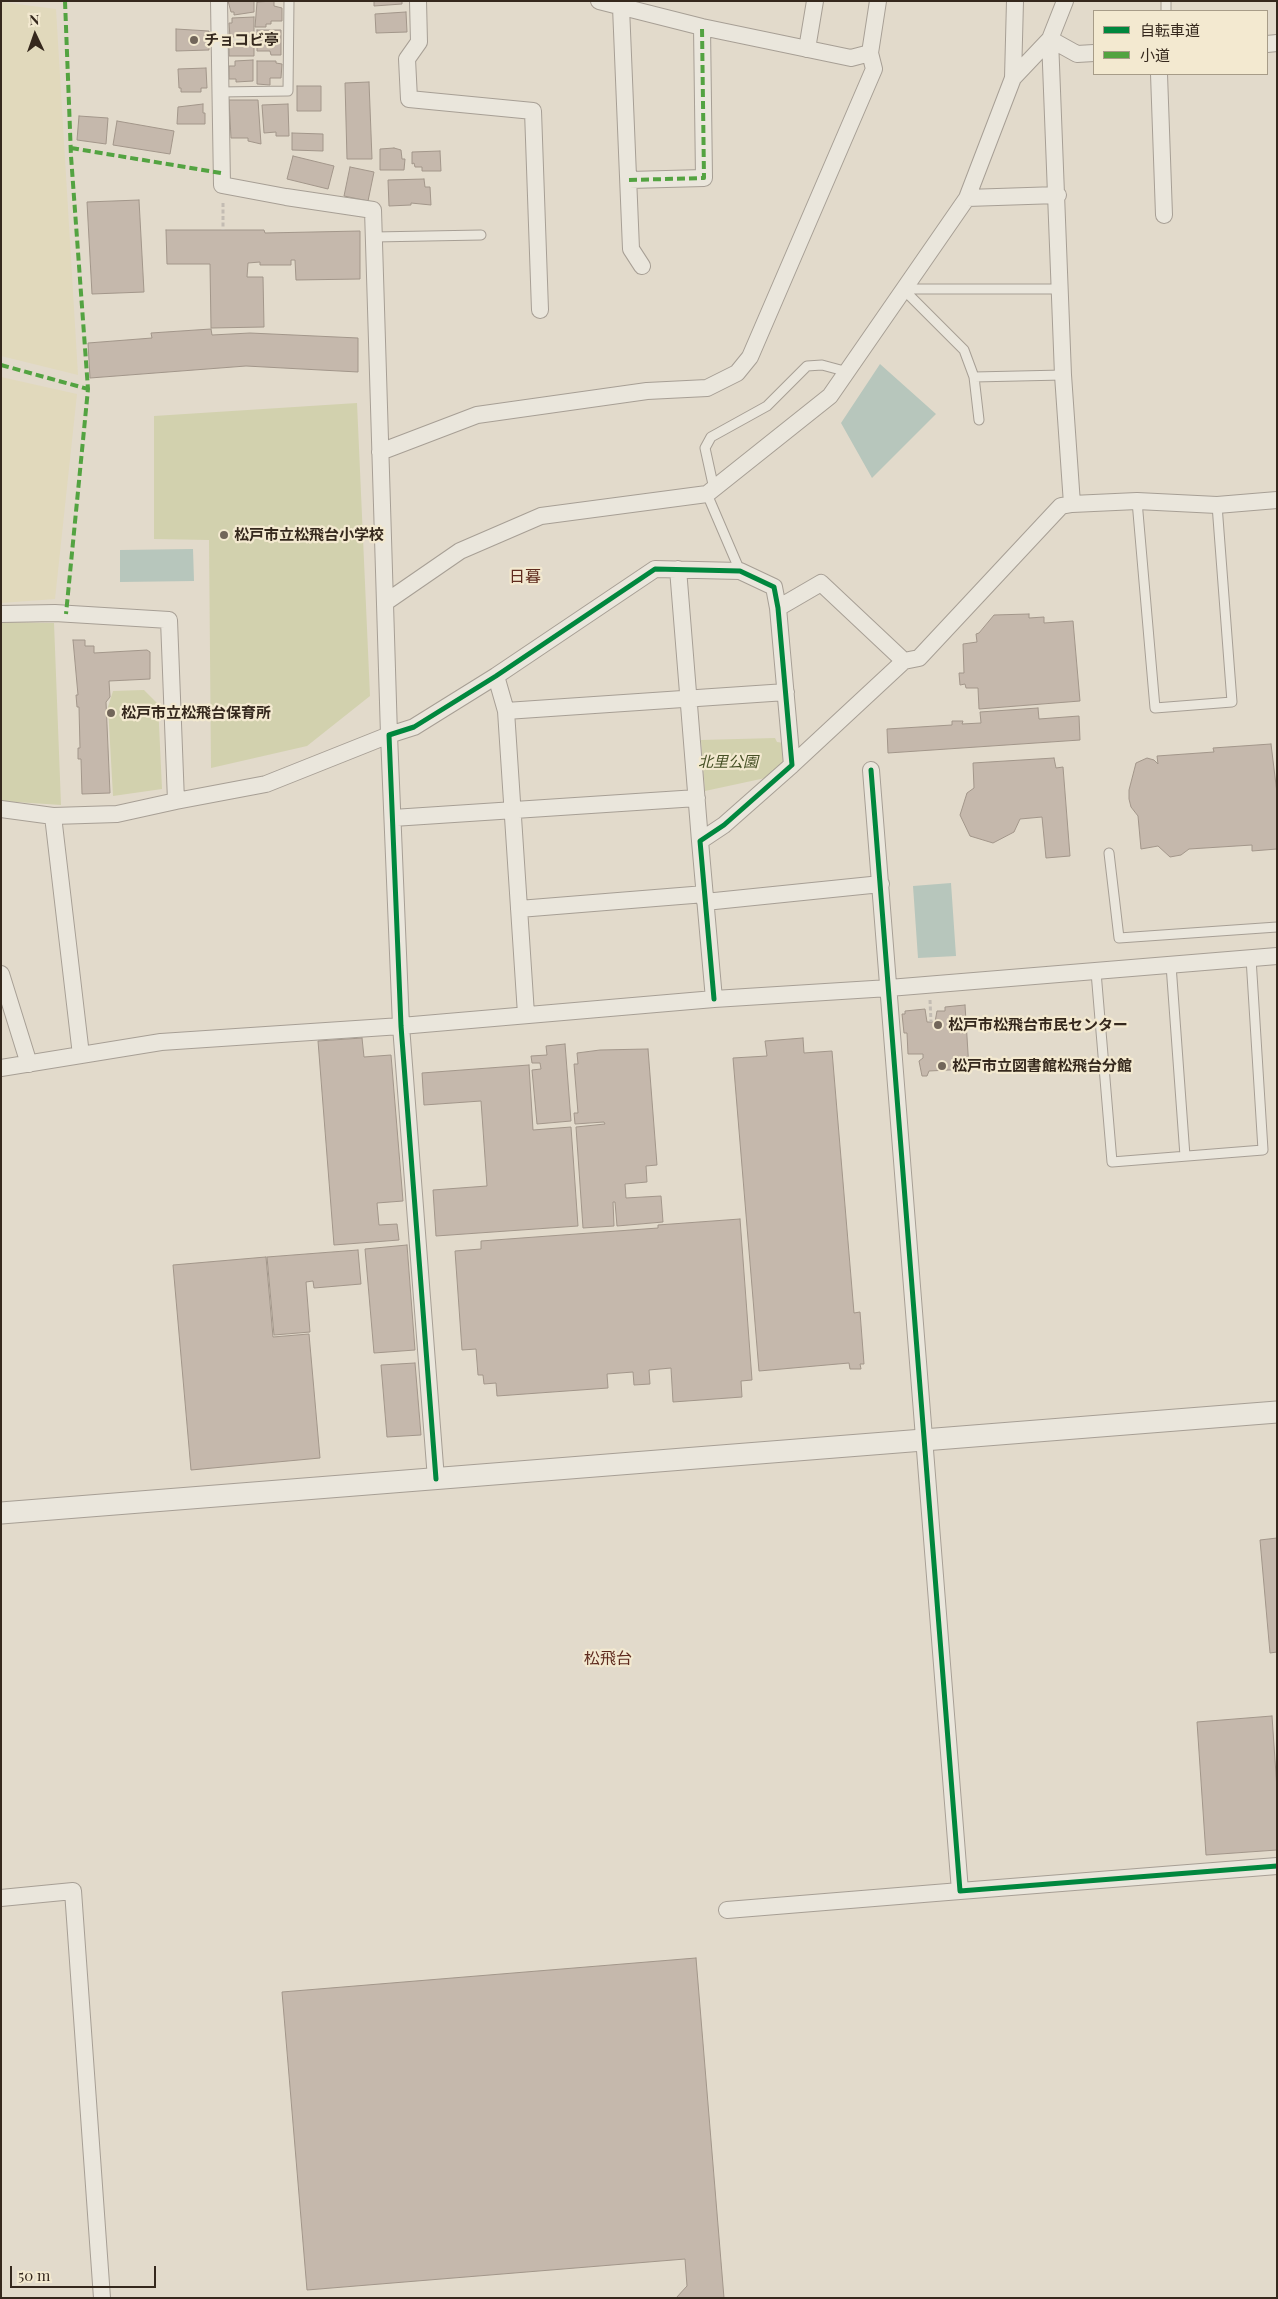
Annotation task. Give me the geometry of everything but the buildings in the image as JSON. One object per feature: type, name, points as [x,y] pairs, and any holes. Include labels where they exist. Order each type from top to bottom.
[{"type":"street","points":[[219,1],[222,185],[286,198],[373,210],[389,735],[401,1026],[436,1479]]},
{"type":"street","points":[[418,1],[419,42],[407,59],[409,99],[533,111],[540,310]]},
{"type":"street","points":[[599,1],[702,27],[851,58],[870,53]]},
{"type":"street","points":[[807,49],[815,1]]},
{"type":"street","points":[[380,452],[477,415],[647,391],[706,388],[737,373],[750,357],[874,69],[870,53],[878,1]]},
{"type":"street","points":[[386,602],[460,551],[540,516],[710,492],[830,396],[967,198],[1012,78],[1015,1]]},
{"type":"street","points":[[1012,78],[1050,38],[1065,1]]},
{"type":"street","points":[[621,7],[631,249],[642,266]]},
{"type":"street","points":[[629,180],[704,178],[702,27]]},
{"type":"street","points":[[1050,38],[1077,54],[1093,53]]},
{"type":"street","points":[[1050,38],[1058,195],[1063,375],[1072,504]]},
{"type":"street","points":[[1159,75],[1164,215]]},
{"type":"street","points":[[967,198],[1058,195]]},
{"type":"street","points":[[700,840],[724,825],[904,661],[919,658],[1062,506],[1137,501],[1217,505],[1277,500]]},
{"type":"street","points":[[1,809],[53,816],[117,814],[266,784],[389,735],[414,727],[496,676],[655,569],[740,571],[774,587],[778,608],[792,765]]},
{"type":"street","points":[[678,569],[714,999]]},
{"type":"street","points":[[778,608],[821,583],[904,661]]},
{"type":"street","points":[[1,614],[55,613],[169,620],[176,801]]},
{"type":"street","points":[[496,676],[506,711],[511,811],[526,1014]]},
{"type":"street","points":[[506,711],[786,692]]},
{"type":"street","points":[[871,770],[960,1891]]},
{"type":"street","points":[[393,818],[697,798]]},
{"type":"street","points":[[53,816],[81,1055]]},
{"type":"street","points":[[519,909],[705,898],[881,884]]},
{"type":"street","points":[[1,1068],[161,1042],[401,1026],[526,1014],[714,999],[889,988],[1277,956]]},
{"type":"street","points":[[1,974],[29,1064]]},
{"type":"street","points":[[1,1513],[1277,1412]]},
{"type":"street","points":[[727,1910],[1277,1866]]},
{"type":"street","points":[[1,1898],[72,1891],[102,2298]]},
{"type":"lane","points":[[219,92],[288,91],[289,1]]},
{"type":"lane","points":[[374,237],[481,235]]},
{"type":"lane","points":[[903,289],[1061,289]]},
{"type":"lane","points":[[903,289],[964,350],[974,377],[979,420]]},
{"type":"lane","points":[[740,571],[710,492],[705,448],[711,437],[767,406],[806,366],[822,366],[848,372]]},
{"type":"lane","points":[[974,377],[1063,375]]},
{"type":"lane","points":[[1137,501],[1155,708],[1232,702],[1217,505]]},
{"type":"lane","points":[[1109,853],[1119,938],[1277,927]]},
{"type":"lane","points":[[1096,972],[1112,1162],[1264,1150],[1251,958]]},
{"type":"lane","points":[[1172,965],[1185,1156]]},
{"type":"path","points":[[222,185],[223,230]]},
{"type":"shaded area","points":[[1,2],[56,9],[78,375],[1,356]]},
{"type":"shaded area","points":[[880,364],[936,414],[872,478],[841,423]]},
{"type":"shaded area","points":[[1,377],[77,394],[55,599],[1,603]]},
{"type":"shaded area","points":[[193,549],[194,581],[120,582],[120,550]]},
{"type":"shaded area","points":[[951,883],[956,956],[918,958],[913,886]]},
{"type":"green space","points":[[357,403],[370,696],[307,746],[211,768],[209,540],[154,539],[154,416]]},
{"type":"green space","points":[[1,622],[54,623],[61,805],[1,801]]},
{"type":"green space","points":[[144,690],[158,704],[162,789],[113,796],[108,707],[113,691]]},
{"type":"green space","name":"北里公園","points":[[775,738],[777,742],[784,743],[784,764],[770,777],[705,791],[701,740]]},
{"type":"marked path","points":[[65,1],[71,156],[88,389],[66,614]]},
{"type":"marked path","points":[[629,180],[704,178],[702,27]]},
{"type":"marked path","points":[[71,148],[221,173]]},
{"type":"marked path","points":[[1,365],[88,389]]},
{"type":"cycle path","points":[[436,1479],[401,1026],[389,735],[414,727],[496,676],[655,569],[740,571],[774,587],[778,608],[792,765],[724,825],[700,841],[714,999]]},
{"type":"cycle path","points":[[871,770],[960,1891],[1277,1866]]},
{"type":"place","name":"チョコビ亭","points":[[194,40]]},
{"type":"place","name":"松戸市立松飛台小学校","points":[[224,535]]},
{"type":"place","name":"松戸市立松飛台保育所","points":[[111,713]]},
{"type":"place","name":"松戸市松飛台市民センター","points":[[938,1025]]},
{"type":"place","name":"松戸市立図書館松飛台分館","points":[[942,1066]]},
{"type":"district","name":"日暮","points":[[525,577]]},
{"type":"district","name":"松飛台","points":[[608,1659]]}]
